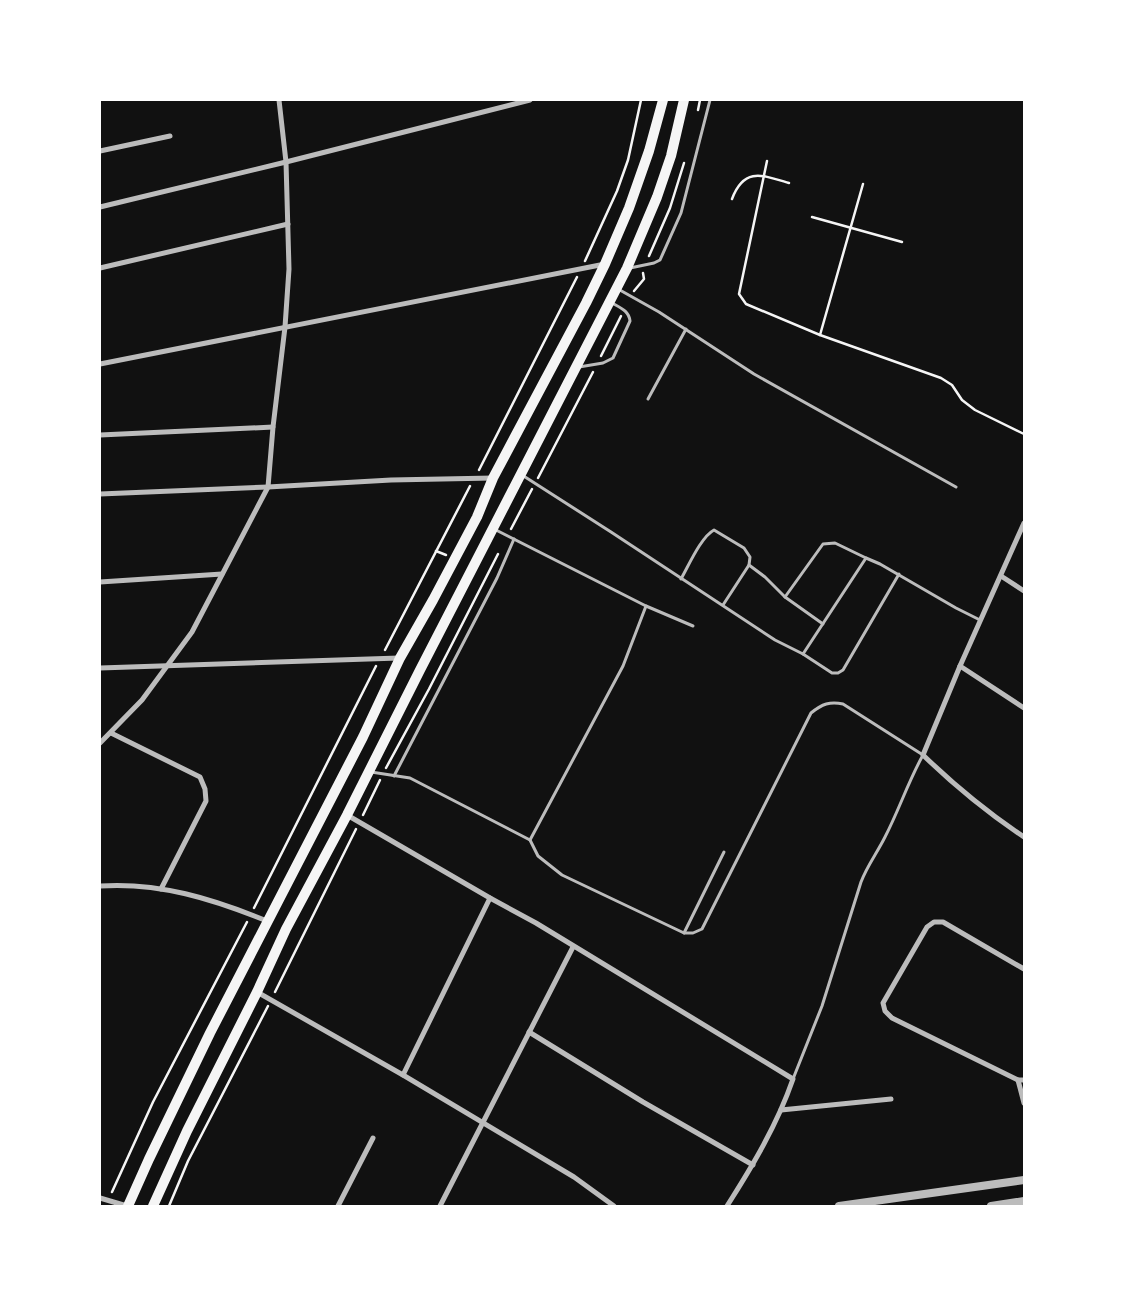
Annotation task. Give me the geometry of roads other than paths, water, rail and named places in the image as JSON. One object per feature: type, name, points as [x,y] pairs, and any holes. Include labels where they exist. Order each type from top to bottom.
[{"type":"main road","points":[[128,1206],[175,1104],[267,921],[363,737],[400,658],[477,517],[493,478],[605,264],[629,208],[650,151],[663,100]]},
{"type":"main road","points":[[153,1206],[186,1131],[257,992],[286,930],[347,815],[627,268],[657,197],[671,156],[684,100]]},
{"type":"street","points":[[100,743],[142,700],[192,632],[268,488],[273,427],[286,327],[289,269],[286,162],[279,100]]},
{"type":"street","points":[[100,207],[530,100]]},
{"type":"street","points":[[100,151],[170,136]]},
{"type":"street","points":[[100,268],[288,224]]},
{"type":"street","points":[[100,364],[605,264]]},
{"type":"street","points":[[100,435],[273,427]]},
{"type":"street","points":[[100,494],[268,488],[392,480],[493,478]]},
{"type":"street","points":[[1024,523],[960,666],[923,755],[996,818],[1024,837]]},
{"type":"street","points":[[100,582],[222,574]]},
{"type":"street","points":[[1000,576],[1024,591]]},
{"type":"street","points":[[100,668],[400,658]]},
{"type":"street","points":[[960,666],[1024,708]]},
{"type":"street","points":[[111,732],[200,777],[205,789],[206,801],[161,889]]},
{"type":"street","points":[[347,815],[536,923],[793,1079],[781,1110],[753,1165],[727,1206]]},
{"type":"street","points":[[100,886],[124,885],[161,889],[227,904],[267,921]]},
{"type":"street","points":[[403,1075],[490,898]]},
{"type":"street","points":[[1024,969],[943,922],[934,922],[927,927],[883,1003],[885,1011],[892,1018],[1021,1080],[1024,1103]]},
{"type":"street","points":[[440,1206],[573,947]]},
{"type":"street","points":[[257,992],[403,1075],[574,1177],[614,1206]]},
{"type":"street","points":[[529,1032],[643,1102],[753,1165]]},
{"type":"street","points":[[781,1110],[891,1099]]},
{"type":"street","points":[[338,1206],[374,1138]]},
{"type":"street","points":[[839,1206],[1024,1180]]},
{"type":"street","points":[[100,1198],[128,1206]]},
{"type":"street","points":[[991,1206],[1024,1201]]},
{"type":"lane","points":[[627,268],[654,263],[660,260],[681,213],[710,100]]},
{"type":"lane","points":[[616,288],[686,329],[754,374],[956,487]]},
{"type":"lane","points":[[576,367],[602,363],[613,358],[630,322],[630,316],[624,309],[610,302]]},
{"type":"lane","points":[[648,399],[686,329]]},
{"type":"lane","points":[[521,475],[612,532],[788,648],[803,654],[832,673],[838,673],[843,670],[898,574]]},
{"type":"lane","points":[[493,528],[646,606],[693,626]]},
{"type":"lane","points":[[681,579],[704,540],[714,530],[744,548],[750,557],[749,565],[723,605]]},
{"type":"lane","points":[[394,776],[497,578],[514,539]]},
{"type":"lane","points":[[785,597],[823,544],[835,543],[898,574],[956,608],[981,620]]},
{"type":"lane","points":[[803,654],[866,558]]},
{"type":"lane","points":[[749,565],[765,577],[785,597],[823,624]]},
{"type":"lane","points":[[530,840],[623,666],[646,606]]},
{"type":"lane","points":[[368,772],[410,778],[530,840],[538,856],[562,876],[684,933],[693,933],[702,928],[811,713],[820,706],[832,702],[843,704],[923,755],[884,839],[864,874],[822,1006],[793,1079]]},
{"type":"lane","points":[[684,933],[724,852]]}]
